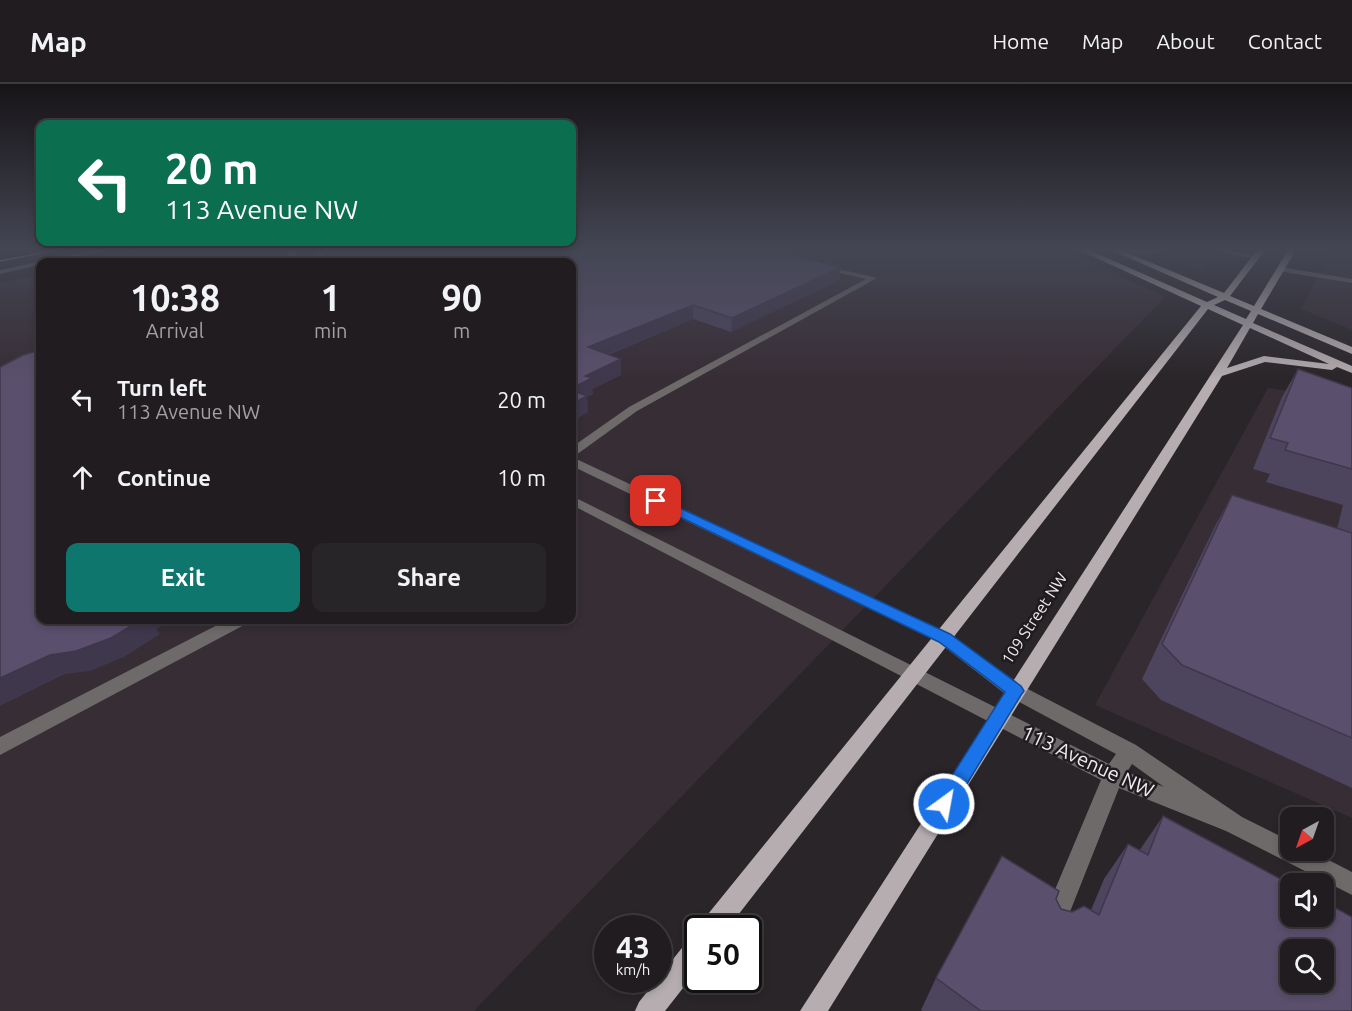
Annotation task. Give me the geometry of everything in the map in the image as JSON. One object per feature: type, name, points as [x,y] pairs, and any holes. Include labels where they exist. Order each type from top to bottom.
[{"type":"main road","points":[[1181,293],[1352,370]]},
{"type":"main road","points":[[1216,293],[1352,351]]},
{"type":"main road","points":[[723,915],[1207,305],[1225,297],[1228,293]]},
{"type":"main road","name":"109 Street NW","points":[[813,1011],[1218,374],[1266,293]]},
{"type":"main road","points":[[1218,374],[1264,359],[1352,370]]},
{"type":"main road","points":[[648,1011],[684,966]]},
{"type":"street","points":[[576,450],[633,409],[845,293]]},
{"type":"street","name":"113 Avenue NW","points":[[576,463],[944,638],[1015,691],[1129,751],[1234,824]]},
{"type":"street","name":"113 Avenue NW","points":[[576,502],[1113,776],[1234,824],[1352,884]]},
{"type":"street","points":[[0,747],[232,624]]},
{"type":"street","points":[[1049,932],[1113,776],[1129,751]]},
{"type":"shaded area","points":[[0,293],[36,293],[36,624],[576,624],[576,293],[1157,293],[1165,297],[474,1011],[0,1011]]},
{"type":"shaded area","points":[[1309,293],[1352,293],[1352,330],[1301,309]]},
{"type":"shaded area","points":[[1268,388],[1352,399],[1352,818],[1334,810],[1334,807],[1327,807],[1095,705]]},
{"type":"building","points":[[576,293],[785,293],[732,318],[693,305],[588,347],[621,359],[585,376],[592,378],[576,386]]},
{"type":"building","points":[[36,351],[36,624],[134,624],[111,638],[76,651],[50,655],[0,678],[0,367]]},
{"type":"building","points":[[1298,369],[1352,388],[1352,469],[1285,450],[1288,443],[1270,438]]},
{"type":"building","points":[[576,392],[587,396],[576,402]]},
{"type":"building","points":[[1232,495],[1352,533],[1352,738],[1182,665],[1162,644]]},
{"type":"building","points":[[1163,816],[1280,879],[1280,927],[1334,927],[1334,907],[1352,917],[1352,1011],[981,1011],[936,978],[1002,856],[1059,891],[1056,899],[1061,909],[1072,912],[1084,906],[1099,915],[1128,844],[1148,855]]},
{"type":"route","points":[[656,501],[944,638],[1015,691],[944,804]]}]
